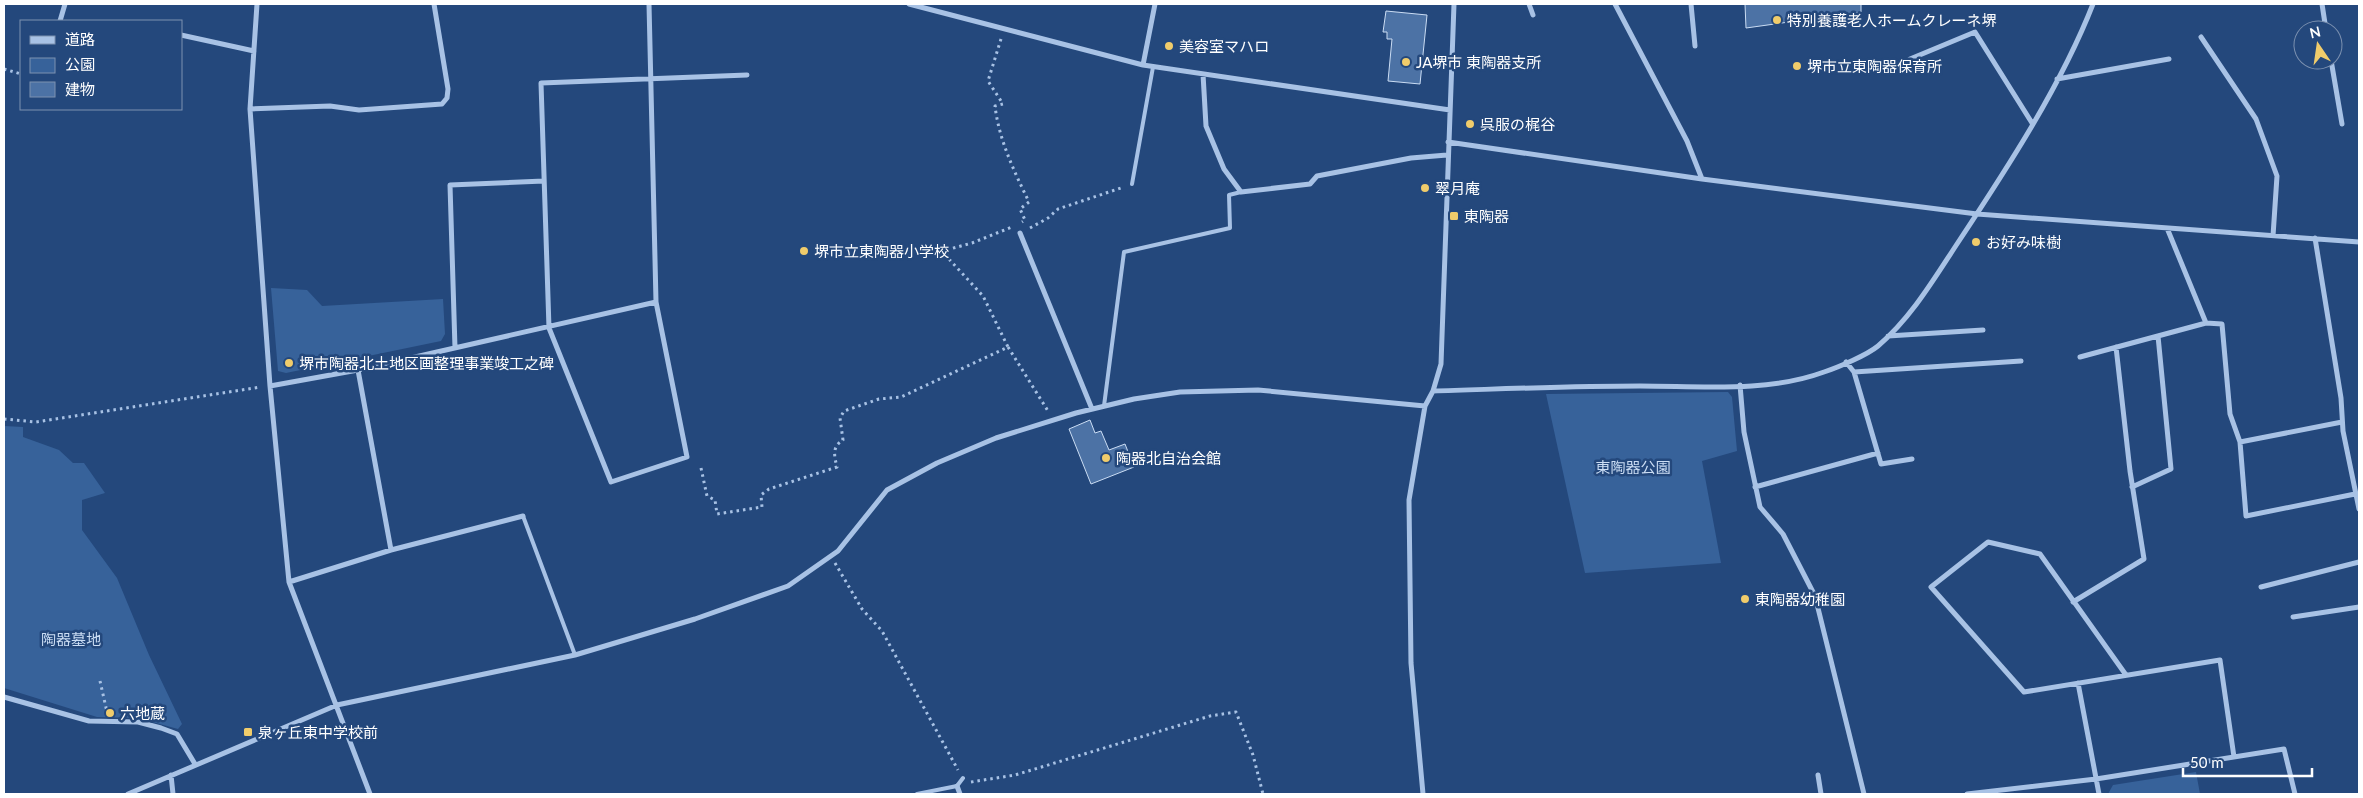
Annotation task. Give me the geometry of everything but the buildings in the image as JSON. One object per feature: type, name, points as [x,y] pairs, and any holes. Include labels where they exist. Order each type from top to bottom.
[{"type":"street","points":[[60,20],[65,4]]},
{"type":"street","points":[[257,4],[250,109],[270,386],[289,582],[370,794]]},
{"type":"street","points":[[250,109],[330,106],[359,110],[442,104],[447,98],[448,89],[434,4]]},
{"type":"street","points":[[649,4],[651,78],[656,302],[687,457],[611,482],[549,328],[541,83],[651,78],[747,75]]},
{"type":"street","points":[[909,4],[1153,67],[1450,110]]},
{"type":"street","points":[[1143,65],[1155,4]]},
{"type":"street","points":[[1423,794],[1410,663],[1409,500],[1426,406],[1434,391],[1441,364],[1447,155],[1454,4]]},
{"type":"street","points":[[1529,4],[1533,15]]},
{"type":"street","points":[[1615,4],[1687,141],[1702,179]]},
{"type":"street","points":[[1691,4],[1695,46]]},
{"type":"street","points":[[1434,391],[1563,386],[1740,386],[1785,383],[1825,372],[1877,347],[1916,305],[1977,214],[2057,79],[2082,32],[2093,4]]},
{"type":"street","points":[[2322,4],[2324,20]]},
{"type":"street","points":[[1910,59],[1976,32],[2032,123]]},
{"type":"street","points":[[182,35],[254,51]]},
{"type":"street","points":[[2201,37],[2256,120],[2277,176],[2273,236]]},
{"type":"street","points":[[2057,79],[2169,59]]},
{"type":"street","points":[[2333,70],[2342,124]]},
{"type":"street","points":[[1203,74],[1206,126],[1224,169],[1241,192],[1310,184],[1316,176],[1411,158],[1447,155]]},
{"type":"street","points":[[1448,142],[1702,179],[1977,214],[2359,242]]},
{"type":"street","points":[[455,348],[450,185],[544,181]]},
{"type":"street","points":[[2167,228],[2206,323]]},
{"type":"street","points":[[1020,233],[1092,409]]},
{"type":"street","points":[[2315,238],[2341,398],[2342,422],[2359,509]]},
{"type":"street","points":[[270,386],[358,370],[549,328],[656,302]]},
{"type":"street","points":[[2080,357],[2206,323],[2222,324],[2230,414],[2240,442],[2246,516],[2355,494]]},
{"type":"street","points":[[1888,336],[1983,330]]},
{"type":"street","points":[[2132,487],[2172,470],[2158,336]]},
{"type":"street","points":[[2073,602],[2144,559],[2132,487],[2116,348]]},
{"type":"street","points":[[1854,372],[2022,361]]},
{"type":"street","points":[[1846,362],[1854,372],[1882,464],[1912,460]]},
{"type":"street","points":[[358,370],[391,550]]},
{"type":"street","points":[[1740,386],[1744,432],[1760,507],[1784,534],[1815,596],[1864,794]]},
{"type":"street","points":[[128,794],[337,705],[576,655],[695,619],[788,586],[838,551],[888,490],[937,463],[996,438],[1053,420],[1104,406],[1180,392],[1258,390],[1426,406]]},
{"type":"street","points":[[2240,442],[2342,422]]},
{"type":"street","points":[[1755,487],[1878,453]]},
{"type":"street","points":[[289,582],[391,550],[523,516]]},
{"type":"street","points":[[2126,675],[2040,554],[1988,542],[1931,588],[2024,692],[2220,660],[2234,757]]},
{"type":"street","points":[[2261,587],[2359,562]]},
{"type":"street","points":[[2293,617],[2359,607]]},
{"type":"street","points":[[2078,683],[2099,794]]},
{"type":"street","points":[[4,697],[89,721],[110,723],[138,722],[177,734],[195,764]]},
{"type":"street","points":[[1967,794],[2096,779],[2284,749],[2295,794]]},
{"type":"street","points":[[171,775],[173,794]]},
{"type":"street","points":[[1818,775],[1821,794]]},
{"type":"street","points":[[957,786],[960,794]]},
{"type":"lane","points":[[1132,184],[1153,67]]},
{"type":"lane","points":[[1104,406],[1124,252],[1230,228],[1229,195],[1241,192]]},
{"type":"lane","points":[[523,516],[576,655]]},
{"type":"lane","points":[[917,794],[957,786],[962,778]]},
{"type":"path","points":[[1004,28],[988,81],[1003,104],[995,106],[997,124],[1012,167],[1029,202],[1020,209],[1025,220],[972,243],[946,250],[948,258],[983,296],[1008,347],[1053,420]]},
{"type":"path","points":[[4,69],[20,74]]},
{"type":"path","points":[[1020,233],[1048,218],[1058,209],[1132,184]]},
{"type":"path","points":[[701,468],[707,496],[714,500],[717,514],[762,507],[761,494],[769,489],[837,467],[834,452],[837,444],[843,440],[840,418],[844,411],[879,399],[900,397],[1008,347]]},
{"type":"path","points":[[4,419],[36,422],[270,386]]},
{"type":"path","points":[[830,556],[862,609],[882,631],[962,778],[973,783],[1015,775],[1210,716],[1236,712],[1253,755],[1263,794]]},
{"type":"path","points":[[100,680],[110,723]]},
{"type":"green space","points":[[271,288],[307,290],[322,306],[443,299],[445,334],[441,341],[286,373],[278,371]]},
{"type":"green space","name":"東陶器公園","points":[[1728,392],[1732,397],[1737,451],[1702,461],[1721,563],[1585,573],[1546,394]]},
{"type":"green space","name":"陶器墓地","points":[[4,426],[23,427],[23,437],[59,450],[73,463],[84,463],[105,493],[82,500],[82,530],[117,578],[149,655],[182,724],[178,729],[138,718],[97,717],[4,688]]},
{"type":"green space","points":[[2196,772],[2200,794],[2108,794],[2113,785]]},
{"type":"place","name":"特別養護老人ホームクレーネ堺","points":[[1777,20]]},
{"type":"place","name":"美容室マハロ","points":[[1169,46]]},
{"type":"place","name":"JA堺市 東陶器支所","points":[[1406,62]]},
{"type":"place","name":"堺市立東陶器保育所","points":[[1797,66]]},
{"type":"place","name":"呉服の梶谷","points":[[1470,124]]},
{"type":"place","name":"翠月庵","points":[[1425,188]]},
{"type":"place","name":"東陶器","points":[[1454,216]]},
{"type":"place","name":"お好み味樹","points":[[1976,242]]},
{"type":"place","name":"堺市立東陶器小学校","points":[[804,251]]},
{"type":"place","name":"堺市陶器北土地区画整理事業竣工之碑","points":[[289,363]]},
{"type":"place","name":"陶器北自治会館","points":[[1106,458]]},
{"type":"place","name":"東陶器幼稚園","points":[[1745,599]]},
{"type":"place","name":"六地蔵","points":[[110,713]]},
{"type":"place","name":"泉ヶ丘東中学校前","points":[[248,732]]}]
